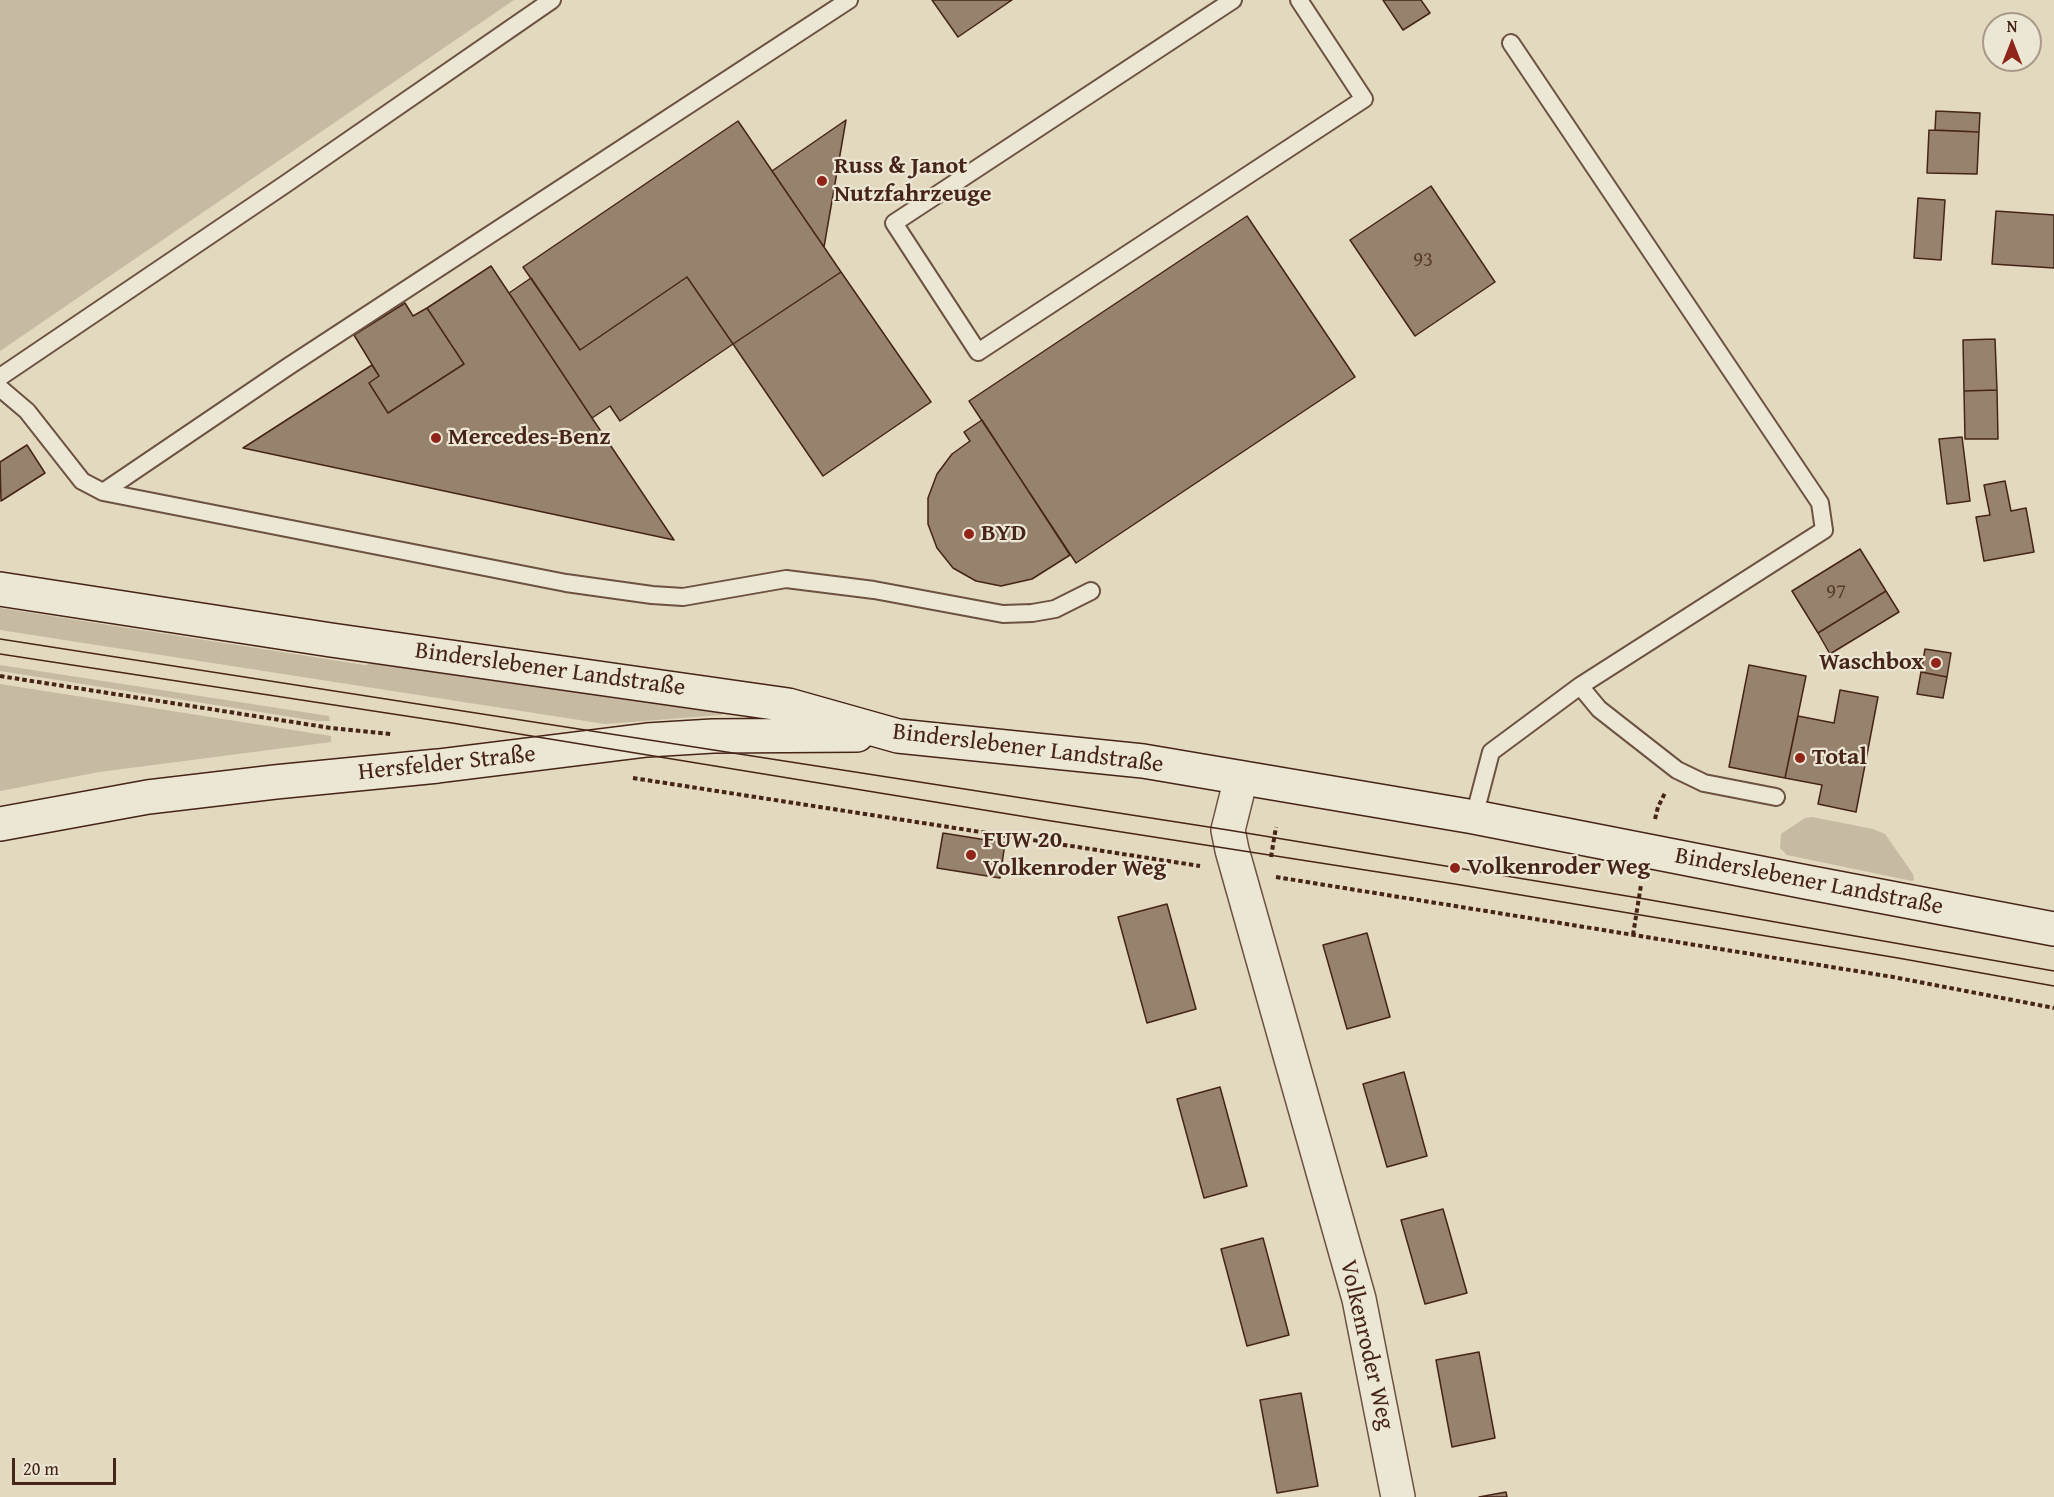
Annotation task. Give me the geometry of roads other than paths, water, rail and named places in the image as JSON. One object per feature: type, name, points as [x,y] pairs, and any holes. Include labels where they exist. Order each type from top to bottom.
[{"type":"main road","name":"Binderslebener Landstraße","points":[[0,589],[332,640],[788,705],[898,736],[1143,760],[1474,816],[2054,929]]},
{"type":"main road","name":"Hersfelder Straße","points":[[0,824],[148,797],[438,766],[647,740],[713,736],[898,736]]},
{"type":"main road","name":"Volkenroder Weg","points":[[1241,778],[1228,830],[1230,840],[1239,880],[1359,1299],[1398,1497]]},
{"type":"lane","points":[[0,377],[552,0]]},
{"type":"lane","points":[[103,492],[289,366],[849,0]]},
{"type":"lane","points":[[1233,0],[894,223],[978,352],[1364,99],[1299,0]]},
{"type":"lane","points":[[1474,816],[1491,752],[1580,686],[1824,530],[1820,503],[1511,43]]},
{"type":"lane","points":[[0,388],[27,411],[82,481],[103,492],[566,583],[652,596],[683,597],[786,579],[874,590],[1003,614],[1055,609],[1091,591]]},
{"type":"lane","points":[[1580,686],[1599,709],[1677,770],[1704,783],[1776,797]]},
{"type":"tram line","points":[[0,639],[1228,830],[1639,898],[2054,971]]},
{"type":"tram line","points":[[0,654],[452,723],[1455,884],[2054,986]]},
{"type":"place","name":"Russ & Janot Nutzfahrzeuge","points":[[822,181]]},
{"type":"place","name":"Mercedes-Benz","points":[[436,438]]},
{"type":"place","name":"BYD","points":[[969,534]]},
{"type":"place","name":"Waschbox","points":[[1936,663]]},
{"type":"place","name":"Total","points":[[1800,758]]},
{"type":"place","name":"FUW 20 Volkenroder Weg","points":[[971,855]]},
{"type":"place","name":"Volkenroder Weg","points":[[1455,868]]}]
